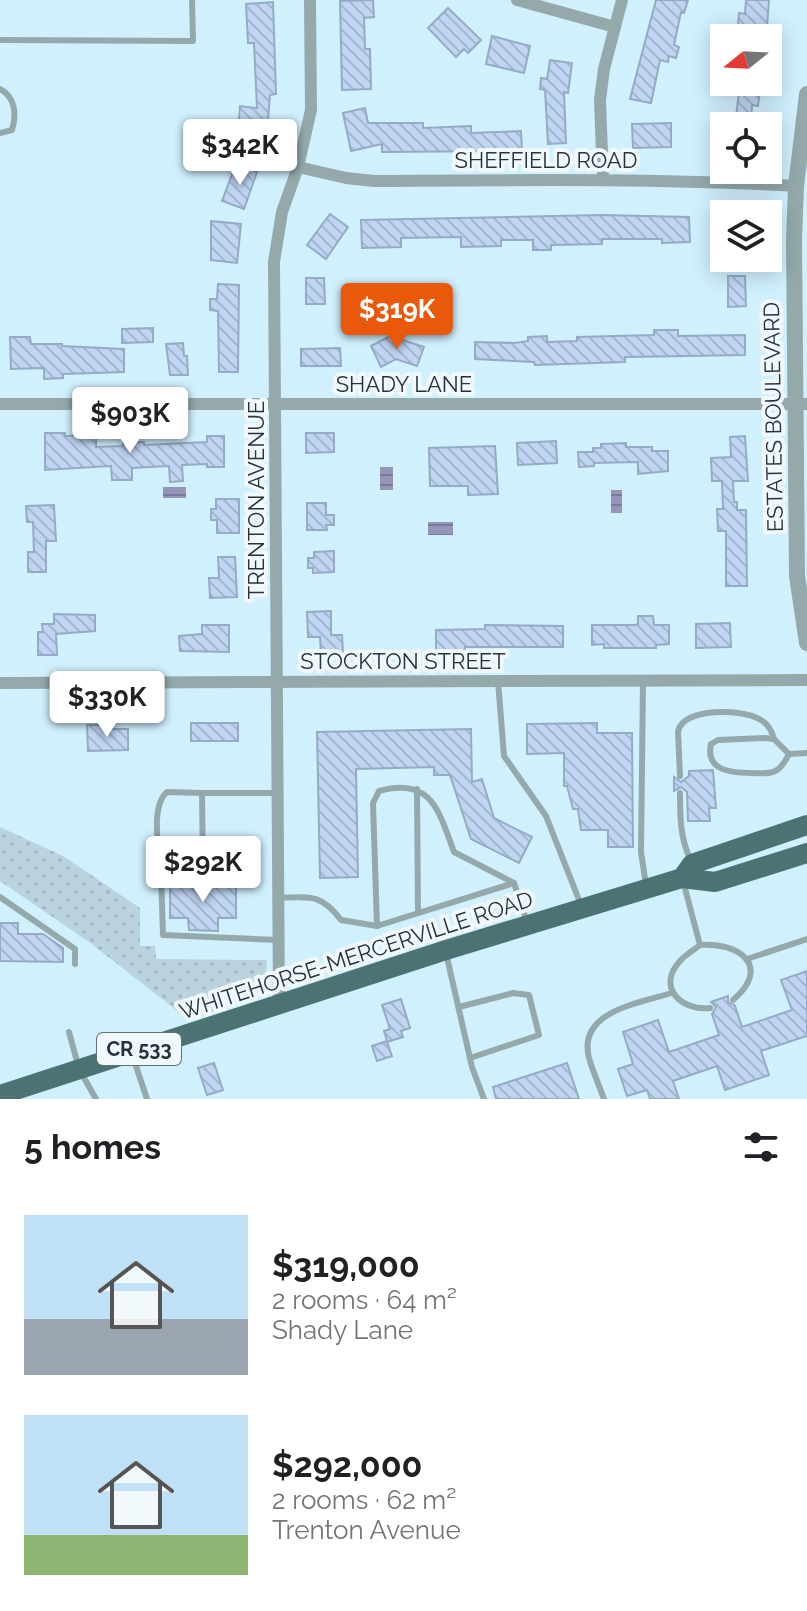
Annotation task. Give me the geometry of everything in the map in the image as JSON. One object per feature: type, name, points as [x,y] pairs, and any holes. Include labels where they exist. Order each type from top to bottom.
[{"type":"main road","name":"WHITEHORSE-MERCERVILLE ROAD","points":[[0,1095],[446,950],[647,889],[807,825]]},
{"type":"main road","name":"WHITEHORSE-MERCERVILLE ROAD","points":[[687,871],[715,882],[807,853]]},
{"type":"street","name":"TRENTON AVENUE","points":[[279,1004],[274,262],[282,212],[298,167],[311,110],[310,0]]},
{"type":"street","points":[[517,0],[615,27]]},
{"type":"street","points":[[603,180],[600,100],[604,69],[622,0]]},
{"type":"street","name":"ESTATES BOULEVARD","points":[[807,94],[796,186],[801,404],[801,613],[807,643]]},
{"type":"street","name":"SHEFFIELD ROAD","points":[[298,167],[374,181],[711,181],[796,186]]},
{"type":"street","name":"SHADY LANE","points":[[0,404],[801,404]]},
{"type":"street","name":"STOCKTON STREET","points":[[0,683],[807,680]]},
{"type":"lane","points":[[0,40],[193,41],[192,0]]},
{"type":"lane","points":[[0,89],[10,95],[14,104],[14,123],[12,130],[0,133]]},
{"type":"lane","points":[[498,681],[504,756],[546,816],[582,909]]},
{"type":"lane","points":[[643,681],[641,852],[647,889]]},
{"type":"lane","points":[[680,776],[680,724],[686,717],[699,714],[741,713],[757,717],[789,754],[807,753]]},
{"type":"lane","points":[[774,739],[718,740],[711,744],[709,752],[716,765],[730,773],[772,773],[784,764],[789,754]]},
{"type":"lane","points":[[377,926],[373,803],[375,795],[389,788],[417,789],[438,807],[454,852],[514,883],[528,925]]},
{"type":"lane","points":[[417,789],[418,913]]},
{"type":"lane","points":[[277,793],[167,792],[160,798],[157,812],[163,935],[278,940]]},
{"type":"lane","points":[[161,873],[203,871],[202,793]]},
{"type":"lane","points":[[680,793],[681,827],[700,945]]},
{"type":"lane","points":[[278,898],[315,897],[328,904],[341,920],[377,926],[514,883]]},
{"type":"lane","points":[[0,897],[75,949],[75,964]]},
{"type":"lane","points":[[747,959],[807,939]]},
{"type":"lane","points":[[710,1008],[694,1009],[681,1003],[672,993],[671,977],[679,962],[700,945],[718,944],[740,951],[747,959],[751,978],[744,991],[733,1000]]},
{"type":"lane","points":[[446,950],[470,1058],[484,1099]]},
{"type":"lane","points":[[459,1007],[513,993],[529,995],[539,1035],[470,1058]]},
{"type":"lane","points":[[604,1099],[588,1055],[590,1031],[604,1015],[672,993]]},
{"type":"lane","points":[[69,1032],[79,1069],[96,1099]]},
{"type":"lane","points":[[132,1052],[147,1099]]},
{"type":"shaded area","points":[[0,827],[63,856],[140,908],[140,946],[155,946],[156,959],[267,960],[266,976],[255,996],[189,1020],[89,942],[0,881]]},
{"type":"water","points":[[380,467],[393,467],[393,490],[380,490]]},
{"type":"water","points":[[163,487],[186,487],[186,498],[163,498]]},
{"type":"water","points":[[611,490],[622,490],[622,513],[611,513]]},
{"type":"water","points":[[428,522],[453,522],[453,535],[428,535]]},
{"type":"building","points":[[373,0],[374,17],[364,18],[365,49],[370,49],[371,89],[342,90],[340,1]]},
{"type":"building","points":[[656,0],[688,0],[684,13],[681,12],[674,45],[679,47],[676,58],[669,56],[668,62],[660,60],[651,103],[630,99]]},
{"type":"building","points":[[746,0],[769,0],[767,24],[738,24],[739,13],[745,14]]},
{"type":"building","points":[[273,2],[276,94],[270,95],[265,155],[240,152],[242,146],[237,146],[240,106],[257,108],[254,43],[248,43],[246,4]]},
{"type":"building","points":[[448,8],[481,40],[468,53],[464,49],[456,57],[428,28]]},
{"type":"building","points":[[492,36],[530,46],[524,73],[486,64]]},
{"type":"building","points":[[550,60],[572,63],[568,93],[564,92],[566,143],[548,144],[545,90],[540,89],[541,78],[547,79]]},
{"type":"building","points":[[738,96],[759,96],[758,106],[752,105],[752,112],[737,112]]},
{"type":"building","points":[[365,108],[368,123],[423,123],[423,128],[471,126],[471,133],[521,131],[522,151],[382,152],[382,144],[351,151],[343,113]]},
{"type":"building","points":[[671,123],[671,147],[633,148],[632,124]]},
{"type":"building","points":[[236,164],[257,172],[244,209],[222,201]]},
{"type":"building","points":[[330,214],[348,227],[326,259],[307,245]]},
{"type":"building","points":[[601,215],[689,217],[690,242],[602,239],[602,244],[551,245],[551,250],[533,250],[533,240],[501,240],[501,246],[461,247],[461,237],[401,238],[401,247],[362,248],[361,220]]},
{"type":"building","points":[[211,221],[241,224],[237,263],[211,260]]},
{"type":"building","points":[[728,276],[745,276],[746,306],[728,307]]},
{"type":"building","points":[[306,278],[324,278],[325,304],[306,304]]},
{"type":"building","points":[[218,284],[239,285],[238,372],[219,372],[218,311],[210,310],[210,299],[217,299]]},
{"type":"building","points":[[153,328],[153,342],[122,343],[122,329]]},
{"type":"building","points":[[654,330],[678,330],[678,336],[745,335],[745,355],[625,357],[625,362],[535,365],[534,362],[475,359],[475,342],[515,343],[528,341],[528,337],[547,336],[547,342],[577,341],[577,337],[654,335]]},
{"type":"building","points":[[390,336],[424,347],[417,366],[396,359],[381,367],[371,346]]},
{"type":"building","points":[[10,337],[30,337],[31,344],[124,349],[124,372],[63,374],[63,378],[44,379],[44,368],[11,369]]},
{"type":"building","points":[[183,343],[188,375],[170,375],[166,344]]},
{"type":"building","points":[[340,348],[341,366],[301,366],[301,349]]},
{"type":"building","points":[[45,433],[96,435],[96,447],[144,442],[144,445],[207,442],[207,436],[224,436],[224,467],[182,465],[183,481],[170,482],[169,466],[132,468],[132,480],[112,480],[111,466],[45,470]]},
{"type":"building","points":[[306,433],[334,433],[334,452],[306,453]]},
{"type":"building","points":[[745,436],[748,481],[733,481],[737,510],[746,510],[747,586],[726,586],[726,531],[718,531],[717,509],[723,509],[722,481],[712,481],[711,458],[731,457],[730,437]]},
{"type":"building","points":[[556,441],[557,463],[518,465],[517,443]]},
{"type":"building","points":[[626,443],[626,447],[652,447],[652,451],[668,451],[668,471],[638,474],[638,462],[594,463],[594,466],[579,467],[578,452],[593,452],[593,448],[601,448],[601,444]]},
{"type":"building","points":[[495,446],[498,494],[468,495],[468,486],[430,486],[429,448]]},
{"type":"building","points":[[216,499],[239,499],[239,533],[217,533],[217,520],[211,520],[211,509],[216,509]]},
{"type":"building","points":[[307,503],[326,503],[326,515],[334,515],[334,525],[326,525],[327,530],[307,530]]},
{"type":"building","points":[[54,505],[56,541],[46,541],[46,572],[28,572],[28,552],[34,552],[33,522],[27,522],[26,506]]},
{"type":"building","points":[[334,551],[334,572],[313,573],[313,568],[308,568],[308,558],[314,558],[314,552]]},
{"type":"building","points":[[218,557],[235,557],[237,597],[210,598],[209,578],[219,578]]},
{"type":"building","points":[[331,611],[331,635],[342,635],[343,653],[321,654],[320,637],[308,637],[307,612]]},
{"type":"building","points":[[54,614],[95,615],[95,631],[56,634],[57,655],[38,655],[38,632],[43,632],[42,624],[54,624]]},
{"type":"building","points":[[638,616],[653,616],[654,625],[669,625],[669,644],[656,645],[656,648],[604,648],[604,644],[592,645],[592,625],[635,625],[638,624]]},
{"type":"building","points":[[730,623],[731,647],[696,648],[696,624]]},
{"type":"building","points":[[202,625],[229,625],[229,652],[180,651],[179,636],[202,634]]},
{"type":"building","points":[[485,625],[563,626],[563,647],[465,647],[465,651],[436,652],[436,630],[485,629]]},
{"type":"building","points":[[191,723],[238,723],[238,741],[191,741]]},
{"type":"building","points":[[597,723],[597,733],[632,733],[633,847],[608,847],[608,830],[581,830],[578,809],[573,809],[567,786],[564,786],[564,753],[527,754],[527,724]]},
{"type":"building","points":[[87,725],[128,729],[128,750],[88,751]]},
{"type":"building","points":[[471,729],[472,782],[482,779],[494,818],[532,837],[519,863],[471,839],[450,775],[434,775],[434,767],[356,769],[358,877],[320,878],[317,732]]},
{"type":"building","points":[[713,770],[716,808],[709,808],[710,821],[688,821],[687,792],[681,787],[674,791],[674,777],[681,782],[689,776],[689,771]]},
{"type":"building","points":[[236,883],[236,918],[218,918],[218,931],[189,930],[188,918],[170,918],[170,884]]},
{"type":"building","points":[[0,923],[18,923],[18,934],[43,934],[63,948],[63,962],[0,961]]},
{"type":"building","points":[[807,971],[807,1036],[761,1051],[769,1075],[725,1090],[717,1066],[673,1081],[679,1099],[650,1099],[647,1090],[627,1096],[618,1069],[633,1064],[623,1032],[658,1020],[669,1052],[719,1035],[712,1014],[716,1007],[711,1002],[728,996],[728,1002],[735,1006],[742,1027],[792,1010],[781,980]]},
{"type":"building","points":[[401,999],[410,1028],[401,1031],[403,1037],[387,1042],[392,1056],[377,1061],[372,1046],[387,1041],[384,1031],[390,1029],[382,1005]]},
{"type":"building","points":[[214,1063],[223,1090],[207,1095],[198,1068]]},
{"type":"building","points":[[567,1063],[579,1099],[496,1099],[493,1087]]}]
